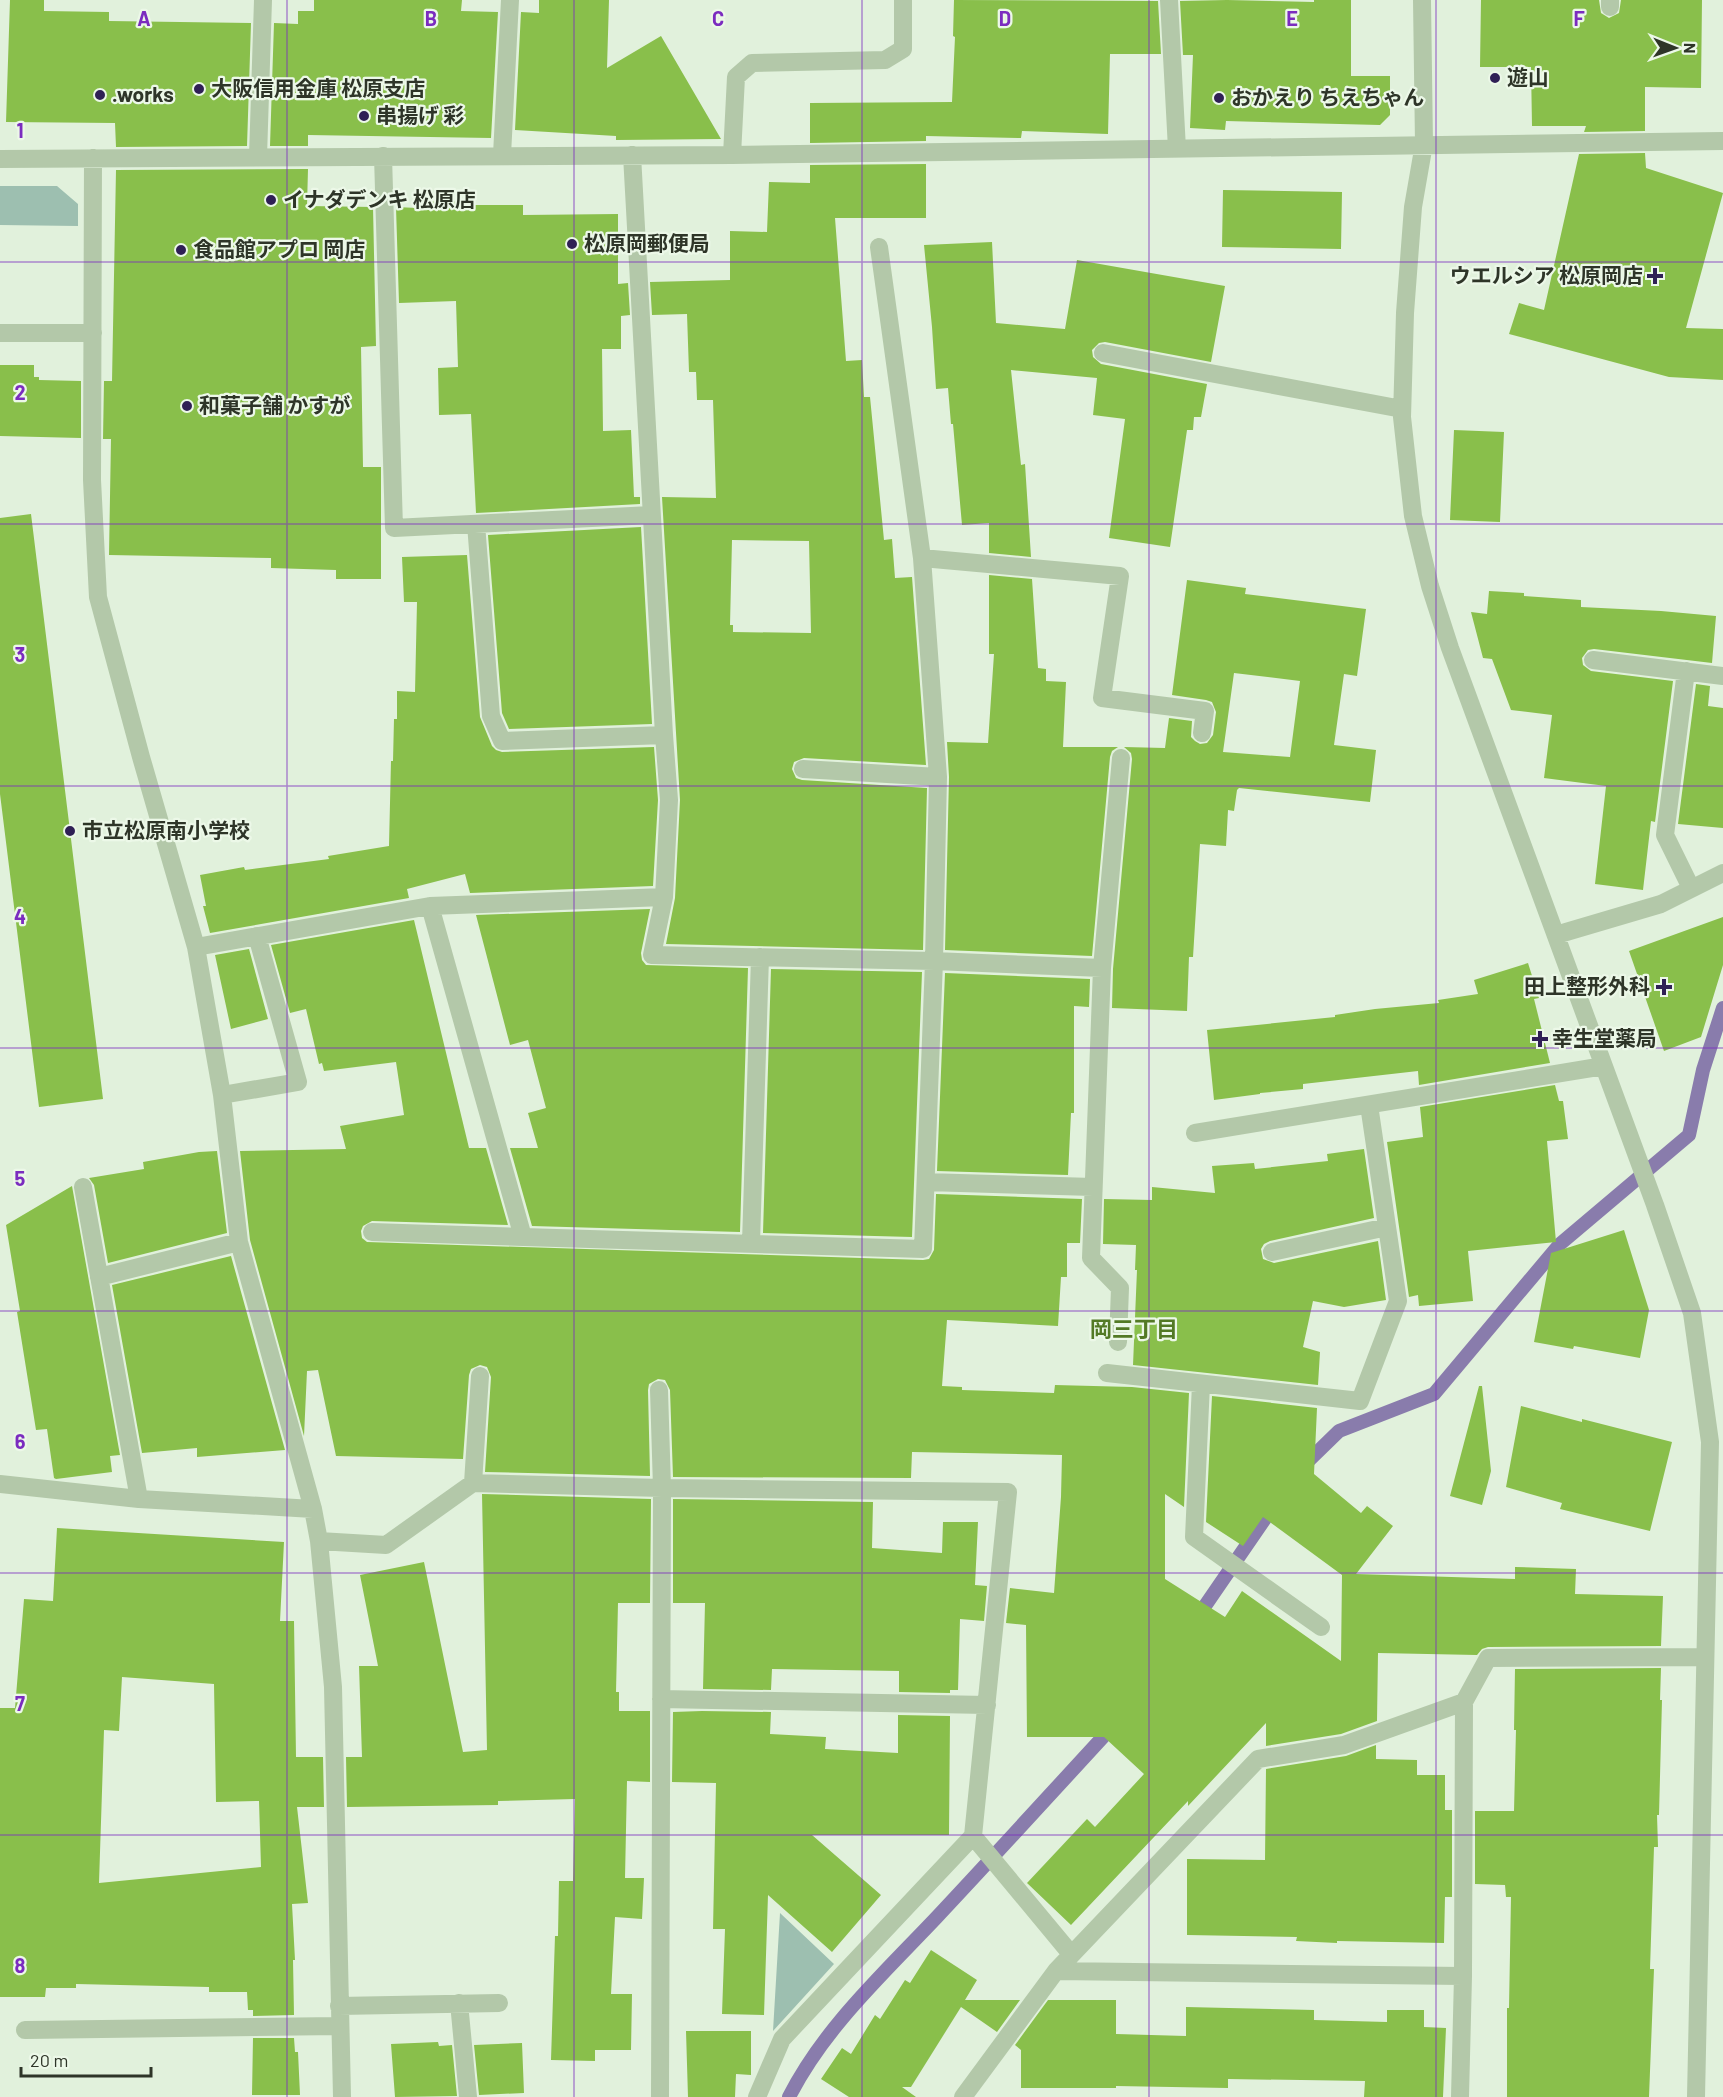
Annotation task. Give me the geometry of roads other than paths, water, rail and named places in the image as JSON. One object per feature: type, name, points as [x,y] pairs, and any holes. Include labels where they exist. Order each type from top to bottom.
[{"type":"street","points":[[258,157],[263,0]]},
{"type":"street","points":[[502,155],[510,0]]},
{"type":"street","points":[[732,154],[736,77],[752,63],[885,60],[903,49],[903,0]]},
{"type":"street","points":[[1169,0],[1177,148]]},
{"type":"street","points":[[1422,0],[1424,144],[1413,207],[1405,313],[1402,409],[1413,516],[1430,586],[1450,648],[1692,1313],[1710,1442],[1696,2097]]},
{"type":"street","points":[[0,159],[732,154],[1424,144],[1723,136]]},
{"type":"street","points":[[633,155],[651,515],[669,800],[664,897],[652,955],[934,961],[1102,968]]},
{"type":"street","points":[[383,156],[394,528],[651,515]]},
{"type":"street","points":[[93,158],[92,480],[98,597],[196,947],[222,1095],[238,1242],[313,1509],[319,1541],[333,1687],[342,2097]]},
{"type":"street","points":[[372,1232],[923,1249],[934,961],[938,777],[922,558],[879,247]]},
{"type":"street","points":[[0,333],[93,333]]},
{"type":"street","points":[[1103,353],[1402,409]]},
{"type":"street","points":[[476,524],[491,716],[502,741],[664,735]]},
{"type":"street","points":[[922,558],[1120,576],[1102,698],[1205,711],[1202,733]]},
{"type":"street","points":[[1593,660],[1723,676]]},
{"type":"street","points":[[1686,671],[1665,836],[1691,888]]},
{"type":"street","points":[[1118,1342],[1120,1288],[1091,1258],[1102,968],[1121,758]]},
{"type":"street","points":[[803,769],[938,777]]},
{"type":"street","points":[[1556,935],[1661,903],[1723,873]]},
{"type":"street","points":[[196,947],[430,906],[664,897]]},
{"type":"street","points":[[430,906],[523,1237]]},
{"type":"street","points":[[222,1095],[298,1082],[257,936]]},
{"type":"street","points":[[751,1243],[760,957]]},
{"type":"street","points":[[1195,1133],[1604,1066]]},
{"type":"street","points":[[1107,1373],[1360,1401],[1398,1300],[1370,1105]]},
{"type":"street","points":[[926,1182],[1094,1187]]},
{"type":"street","points":[[83,1187],[139,1498]]},
{"type":"street","points":[[1272,1252],[1387,1227]]},
{"type":"street","points":[[99,1277],[238,1242]]},
{"type":"street","points":[[474,1483],[480,1376]]},
{"type":"street","points":[[1201,1384],[1194,1537],[1321,1627]]},
{"type":"street","points":[[659,1390],[662,1488],[660,2097]]},
{"type":"street","points":[[319,1541],[386,1545],[474,1483],[662,1488],[1008,1492],[974,1837],[782,2039],[758,2097]]},
{"type":"street","points":[[0,1484],[139,1498],[313,1509]]},
{"type":"street","points":[[1460,2097],[1464,1702],[1488,1658],[1705,1657]]},
{"type":"street","points":[[661,1699],[987,1705]]},
{"type":"street","points":[[963,2097],[1056,1971],[1258,1759],[1344,1746],[1464,1702]]},
{"type":"street","points":[[974,1837],[1071,1954]]},
{"type":"street","points":[[1056,1971],[1463,1977]]},
{"type":"street","points":[[459,2003],[468,2097]]},
{"type":"street","points":[[339,2006],[499,2003]]},
{"type":"street","points":[[25,2030],[340,2026]]},
{"type":"waterway","points":[[1302,1467],[1339,1431],[1434,1394],[1560,1244],[1689,1135],[1703,1070],[1723,1008]]},
{"type":"waterway","points":[[1196,1619],[1275,1504]]},
{"type":"waterway","points":[[789,2097],[819,2048],[875,1981],[1115,1724]]},
{"type":"place","name":"遊山","points":[[1495,78]]},
{"type":"place","name":"大阪信用金庫 松原支店","points":[[199,89]]},
{"type":"place","name":".works","points":[[100,95]]},
{"type":"place","name":"おかえり ちえちゃん","points":[[1219,98]]},
{"type":"place","name":"串揚げ 彩","points":[[364,116]]},
{"type":"place","name":"イナダデンキ 松原店","points":[[271,200]]},
{"type":"place","name":"松原岡郵便局","points":[[572,244]]},
{"type":"place","name":"食品館アプロ 岡店","points":[[181,250]]},
{"type":"place","name":"ウエルシア 松原岡店","points":[[1655,276]]},
{"type":"place","name":"和菓子舗 かすが","points":[[187,406]]},
{"type":"place","name":"市立松原南小学校","points":[[70,831]]},
{"type":"place","name":"田上整形外科","points":[[1664,987]]},
{"type":"place","name":"幸生堂薬局","points":[[1540,1039]]},
{"type":"district","name":"岡三丁目","points":[[1134,1329]]}]
